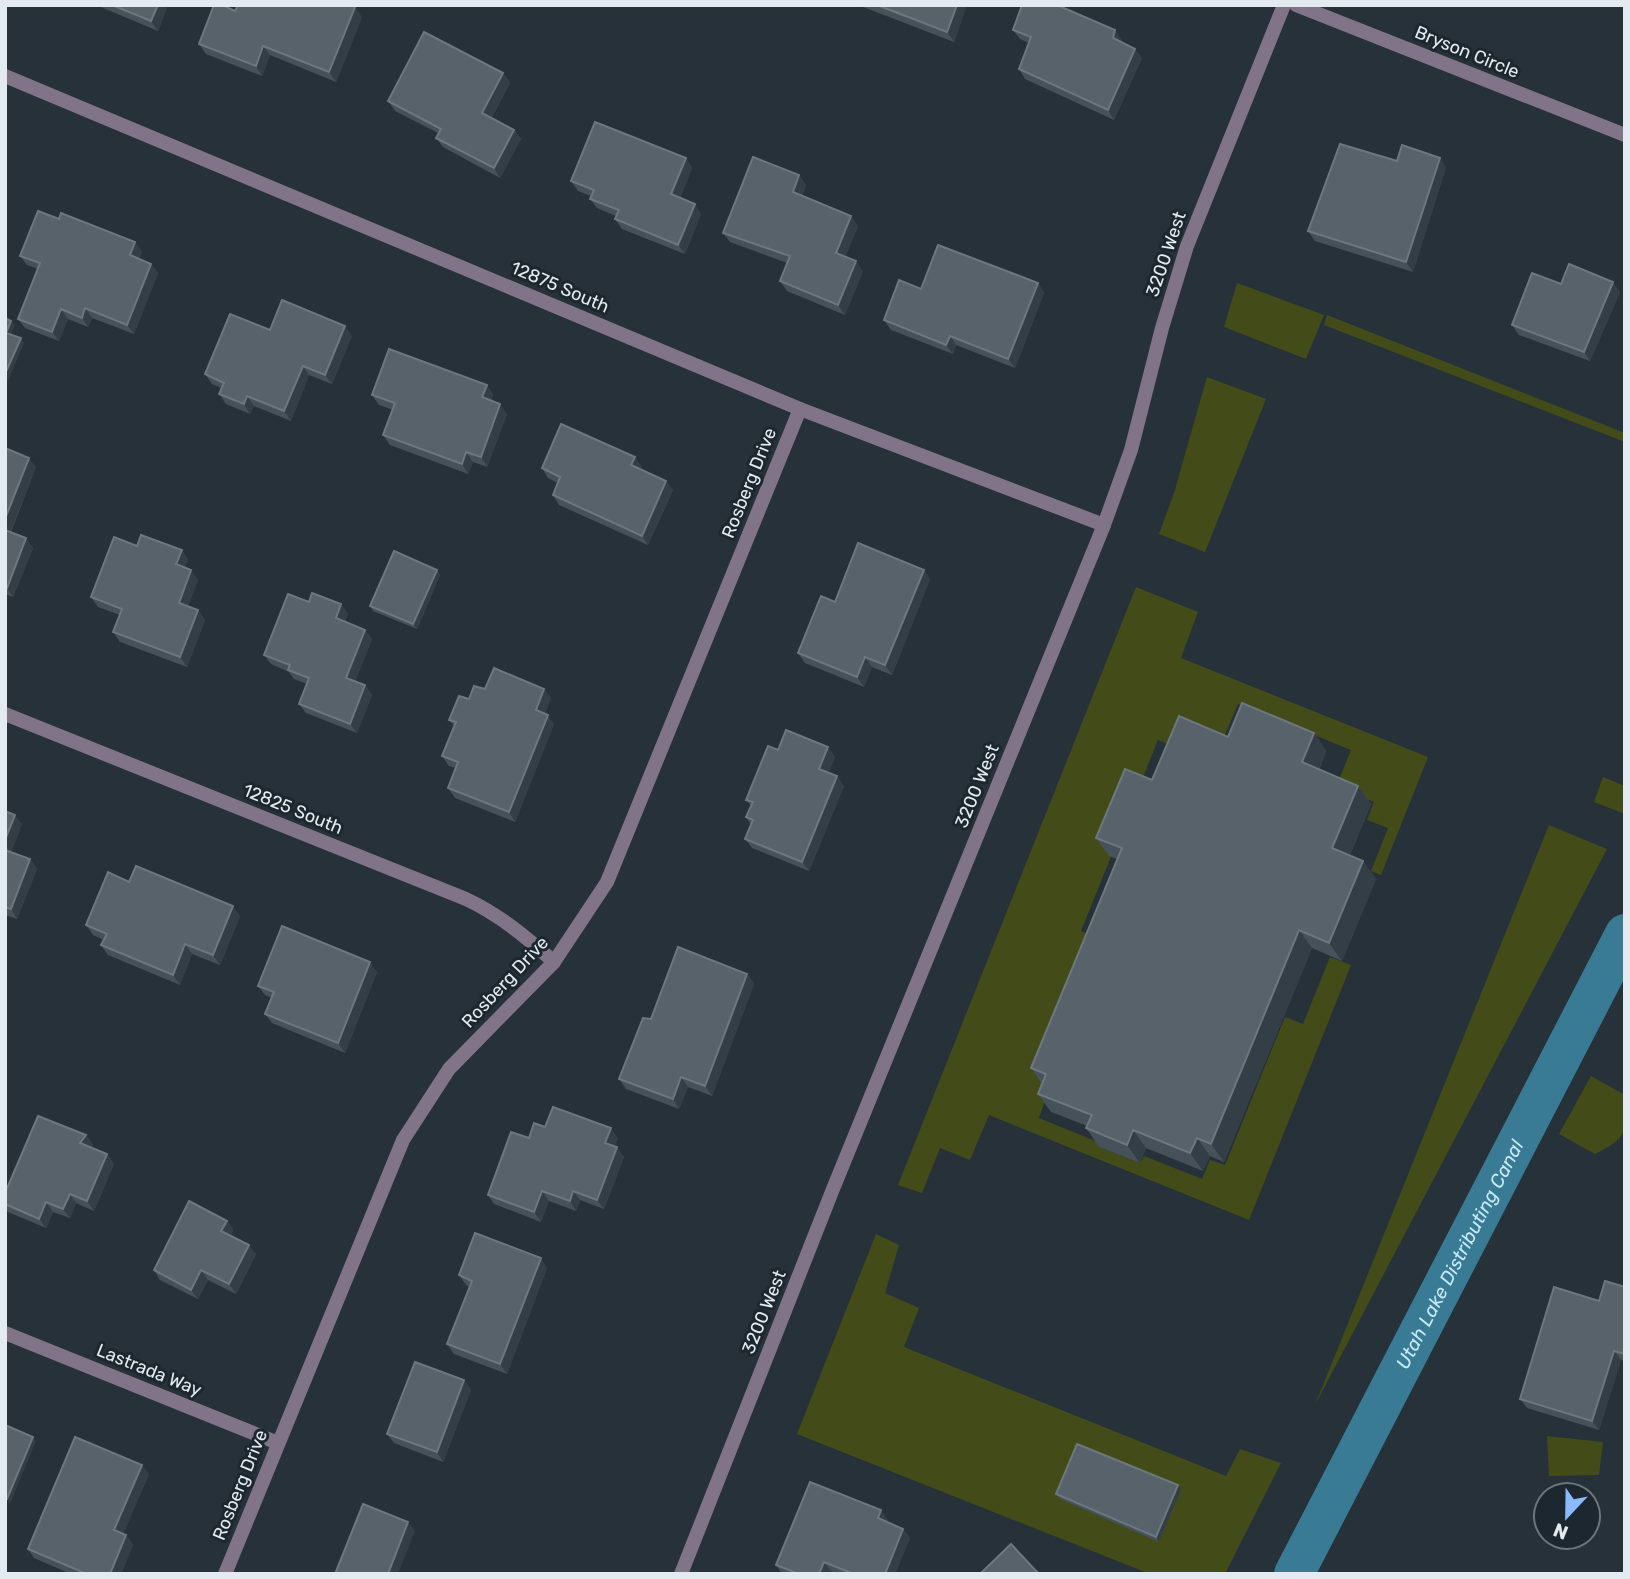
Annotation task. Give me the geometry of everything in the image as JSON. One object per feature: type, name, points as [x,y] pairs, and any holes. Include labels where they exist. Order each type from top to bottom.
[{"type":"street","name":"3200 West","points":[[681,1574],[823,1215],[1104,525],[1131,450],[1162,328],[1187,246],[1284,5]]},
{"type":"street","name":"Bryson Circle","points":[[1296,5],[1625,135]]},
{"type":"street","name":"12875 South","points":[[5,76],[800,409],[1104,525]]},
{"type":"street","name":"Rosberg Drive","points":[[225,1574],[403,1140],[449,1069],[554,962],[607,882],[800,409]]},
{"type":"street","name":"12825 South","points":[[5,714],[466,899],[511,924],[554,962]]},
{"type":"street","name":"Lastrada Way","points":[[5,1333],[278,1443]]},
{"type":"green space","points":[[1237,283],[1324,315],[1306,359],[1224,327]]},
{"type":"green space","points":[[1327,315],[1625,433],[1625,442],[1324,325]]},
{"type":"green space","points":[[1207,377],[1266,399],[1205,552],[1159,534],[1174,493]]},
{"type":"green space","points":[[1136,587],[1198,612],[1181,658],[1428,757],[1381,875],[1371,871],[1388,828],[1367,820],[1374,802],[1336,787],[1351,750],[1238,704],[1222,742],[1180,749],[1158,740],[1081,931],[1101,940],[1039,1118],[1140,1163],[1144,1156],[1202,1179],[1210,1160],[1225,1165],[1285,1017],[1303,1024],[1330,957],[1351,965],[1249,1220],[989,1115],[970,1160],[940,1148],[922,1193],[898,1185]]},
{"type":"green space","points":[[1603,777],[1625,786],[1625,814],[1594,802]]},
{"type":"green space","points":[[1549,825],[1607,849],[1315,1405]]},
{"type":"green space","points":[[1591,1076],[1625,1095],[1625,1125],[1620,1138],[1595,1154],[1559,1134]]},
{"type":"green space","points":[[876,1234],[899,1245],[885,1293],[919,1308],[904,1347],[1226,1476],[1240,1449],[1281,1463],[1225,1574],[1150,1574],[797,1434]]},
{"type":"green space","points":[[1547,1436],[1603,1442],[1599,1475],[1549,1476]]},
{"type":"building","points":[[112,5],[158,5],[151,21]]},
{"type":"building","points":[[214,5],[222,5],[235,11],[238,5],[355,7],[329,72],[263,46],[256,66],[199,44]]},
{"type":"building","points":[[877,5],[957,5],[947,32]]},
{"type":"building","points":[[1022,5],[1057,5],[1115,30],[1113,38],[1135,49],[1108,110],[1019,69],[1031,37],[1013,30]]},
{"type":"building","points":[[424,32],[503,73],[482,113],[514,130],[494,168],[436,138],[441,129],[388,101]]},
{"type":"building","points":[[595,122],[686,158],[671,194],[695,204],[678,245],[615,219],[619,210],[590,199],[594,190],[571,181]]},
{"type":"building","points":[[1340,144],[1397,161],[1402,145],[1440,158],[1406,262],[1308,231]]},
{"type":"building","points":[[753,157],[799,175],[793,192],[851,216],[836,253],[856,261],[838,305],[780,281],[790,256],[723,233]]},
{"type":"building","points":[[38,211],[59,219],[61,213],[135,242],[130,255],[151,264],[127,325],[85,308],[82,318],[61,309],[52,332],[18,319],[40,263],[20,256]]},
{"type":"building","points":[[938,245],[1038,283],[1008,359],[950,336],[946,345],[884,320],[899,280],[921,289]]},
{"type":"building","points":[[1569,264],[1613,282],[1584,352],[1512,325],[1532,273],[1561,284]]},
{"type":"building","points":[[282,300],[345,326],[325,375],[303,366],[284,411],[247,396],[244,404],[219,394],[224,383],[205,374],[230,314],[270,330]]},
{"type":"building","points":[[5,318],[11,321],[6,333],[21,338],[5,374]]},
{"type":"building","points":[[389,349],[487,385],[482,397],[500,404],[481,457],[466,452],[462,464],[383,435],[395,403],[372,395]]},
{"type":"building","points":[[561,424],[635,457],[631,465],[666,481],[642,536],[553,495],[560,477],[542,468]]},
{"type":"building","points":[[5,448],[29,458],[5,519]]},
{"type":"building","points":[[5,530],[26,538],[7,588],[5,587]]},
{"type":"building","points":[[141,535],[182,550],[176,564],[191,570],[179,603],[198,610],[180,657],[113,632],[122,609],[91,597],[114,537],[137,546]]},
{"type":"building","points":[[858,543],[924,570],[885,665],[865,657],[857,677],[798,653],[821,596],[835,602]]},
{"type":"building","points":[[394,551],[437,570],[413,624],[370,606]]},
{"type":"building","points":[[312,593],[341,604],[336,618],[365,630],[346,678],[365,685],[350,724],[299,704],[309,678],[288,670],[290,665],[264,655],[288,594],[309,602]]},
{"type":"building","points":[[494,668],[544,689],[536,710],[548,715],[509,812],[448,788],[458,762],[442,756],[456,722],[449,720],[459,696],[469,699],[474,686],[485,689]]},
{"type":"building","points":[[1242,703],[1314,733],[1302,762],[1358,786],[1332,848],[1363,861],[1329,943],[1299,930],[1211,1144],[1197,1138],[1190,1153],[1133,1130],[1127,1145],[1086,1128],[1092,1115],[1038,1094],[1046,1074],[1031,1068],[1122,848],[1096,838],[1125,769],[1152,780],[1179,716],[1228,737]]},
{"type":"building","points":[[786,730],[828,747],[819,769],[837,776],[802,862],[745,839],[753,820],[746,817],[753,802],[746,800],[768,746],[778,750]]},
{"type":"building","points":[[5,811],[15,815],[5,840]]},
{"type":"building","points":[[5,850],[30,859],[11,909],[5,907]]},
{"type":"building","points":[[136,866],[233,906],[213,955],[185,944],[173,975],[101,945],[107,934],[86,925],[108,872],[129,882]]},
{"type":"building","points":[[282,926],[370,962],[338,1043],[265,1014],[274,992],[258,986]]},
{"type":"building","points":[[678,947],[747,974],[705,1086],[681,1077],[673,1099],[619,1079],[643,1018],[651,1019]]},
{"type":"building","points":[[553,1107],[611,1128],[605,1143],[617,1147],[597,1200],[573,1191],[570,1201],[542,1191],[534,1212],[488,1195],[511,1132],[529,1138],[534,1123],[545,1127]]},
{"type":"building","points":[[38,1116],[86,1135],[80,1143],[107,1154],[87,1201],[70,1194],[63,1209],[46,1202],[39,1219],[5,1204],[5,1193]]},
{"type":"building","points":[[189,1201],[227,1221],[221,1231],[249,1245],[229,1284],[201,1270],[191,1290],[154,1270]]},
{"type":"building","points":[[475,1233],[541,1258],[500,1364],[447,1344],[472,1281],[459,1275]]},
{"type":"building","points":[[1605,1281],[1625,1287],[1625,1354],[1614,1351],[1592,1421],[1520,1399],[1554,1287],[1599,1301]]},
{"type":"building","points":[[415,1362],[464,1380],[437,1452],[387,1434]]},
{"type":"building","points":[[5,1425],[33,1437],[7,1499],[5,1498]]},
{"type":"building","points":[[75,1437],[142,1465],[114,1530],[126,1535],[110,1574],[87,1574],[28,1549]]},
{"type":"building","points":[[1077,1444],[1178,1485],[1156,1537],[1056,1494]]},
{"type":"building","points":[[810,1482],[881,1510],[878,1518],[903,1529],[885,1574],[848,1574],[849,1572],[824,1562],[819,1574],[799,1574],[776,1565]]},
{"type":"building","points":[[363,1504],[408,1522],[388,1574],[335,1574]]},
{"type":"building","points":[[1011,1544],[1039,1574],[980,1574]]},
{"type":"waterway","name":"Utah Lake Distributing Canal","points":[[1294,1574],[1625,934]]}]
